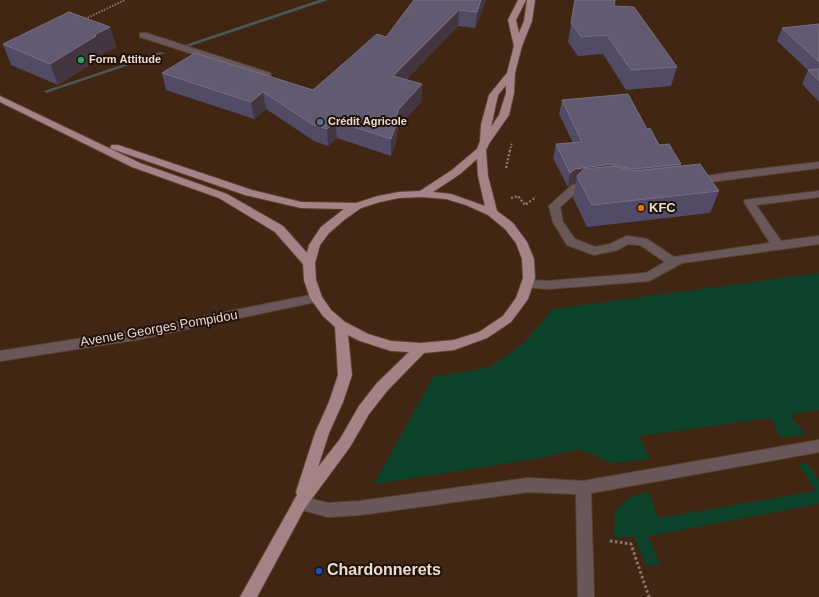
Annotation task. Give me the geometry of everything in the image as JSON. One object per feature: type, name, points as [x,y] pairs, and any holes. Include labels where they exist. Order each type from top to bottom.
[{"type":"main road","points":[[518,46],[512,20],[522,0]]},
{"type":"main road","points":[[422,194],[456,172],[483,146],[504,115],[510,93],[511,73],[518,46],[528,22],[531,0]]},
{"type":"main road","points":[[492,213],[483,176],[483,146],[486,126],[494,95],[511,73]]},
{"type":"main road","points":[[0,99],[136,165],[224,196],[279,229],[309,263]]},
{"type":"main road","points":[[65,130],[249,193],[301,205],[357,206]]},
{"type":"main road","points":[[422,194],[447,196],[470,203],[492,213],[509,226],[521,242],[528,259],[530,278],[522,299],[507,319],[483,335],[454,345],[421,348],[391,346],[364,338],[341,325],[327,312],[316,298],[310,280],[309,263],[315,245],[325,230],[340,217],[357,206],[378,199],[400,195],[422,194]]},
{"type":"main road","points":[[300,502],[322,433],[336,402],[345,375],[341,325]]},
{"type":"main road","points":[[248,597],[300,502],[345,443],[364,410],[382,387],[421,348]]},
{"type":"street","points":[[143,34],[267,75]]},
{"type":"street","points":[[685,182],[819,165]]},
{"type":"street","points":[[602,184],[576,187],[554,206],[558,222],[571,242],[594,251],[613,247],[627,240],[643,242],[674,262]]},
{"type":"street","points":[[778,246],[749,202],[819,194]]},
{"type":"street","points":[[528,284],[548,285],[593,283],[649,277],[679,259],[819,240]]},
{"type":"street","name":"Avenue Georges Pompidou","points":[[0,356],[135,335],[316,298]]},
{"type":"street","points":[[300,502],[328,510],[360,508],[528,485],[583,488],[819,446]]},
{"type":"street","points":[[583,488],[586,597]]},
{"type":"path","points":[[82,21],[125,0]]},
{"type":"path","points":[[585,537],[631,544],[649,597]]},
{"type":"green space","points":[[819,273],[819,410],[790,415],[805,434],[781,438],[770,418],[639,436],[650,459],[611,463],[579,449],[540,458],[374,484],[433,377],[490,367],[524,343],[553,309]]},
{"type":"green space","points":[[807,463],[819,480],[819,504],[648,536],[660,564],[647,566],[634,537],[614,537],[615,511],[628,498],[649,492],[658,518],[816,491],[799,465]]},
{"type":"building","points":[[414,0],[481,0],[477,12],[459,10],[393,76],[422,84],[398,110],[396,125],[391,139],[335,121],[327,129],[312,124],[263,92],[251,102],[162,73],[195,53],[313,90],[377,34],[386,37]]},
{"type":"building","points":[[575,0],[615,0],[614,6],[634,7],[677,67],[631,70],[607,35],[581,37],[571,23]]},
{"type":"building","points":[[69,12],[110,27],[94,35],[96,36],[50,64],[3,44]]},
{"type":"building","points":[[819,24],[819,62],[782,28]]},
{"type":"building","points":[[819,69],[819,81],[808,70]]},
{"type":"building","points":[[628,94],[647,129],[650,128],[659,145],[669,144],[681,164],[633,169],[611,164],[575,169],[570,173],[556,144],[582,142],[562,100]]},
{"type":"building","points":[[700,164],[719,191],[592,205],[577,176],[584,169],[613,166],[635,171]]},
{"type":"waterway","points":[[182,47],[325,0]]},
{"type":"waterway","points":[[47,91],[162,53]]},
{"type":"place","name":"Form Attitude","points":[[81,60]]},
{"type":"place","name":"Crédit Agricole","points":[[320,122]]},
{"type":"place","name":"KFC","points":[[641,208]]},
{"type":"place","name":"Chardonnerets","points":[[319,571]]}]
